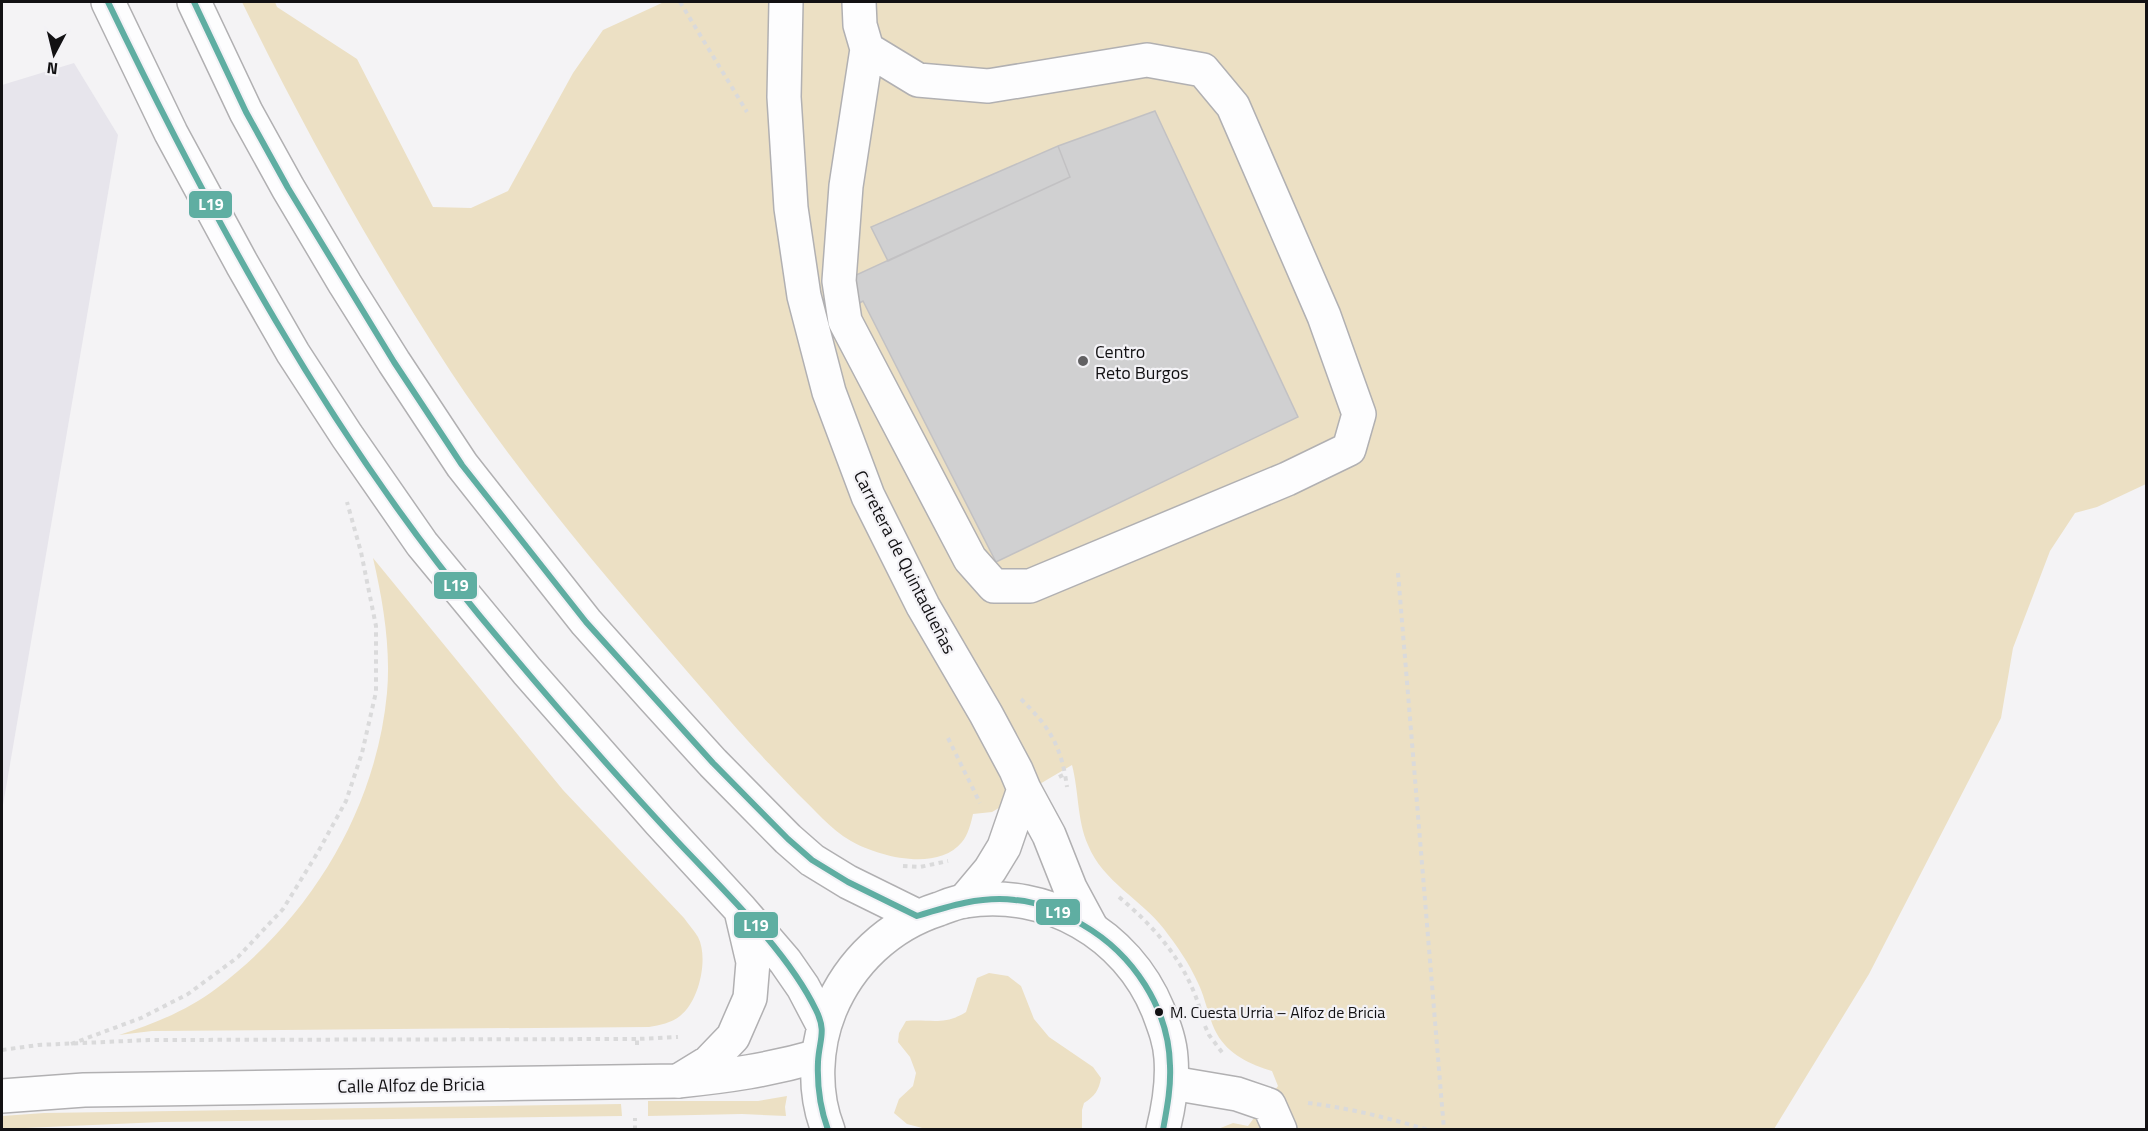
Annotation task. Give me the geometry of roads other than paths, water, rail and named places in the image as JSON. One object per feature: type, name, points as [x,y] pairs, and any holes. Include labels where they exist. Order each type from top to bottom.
[{"type":"main road","points":[[108,2],[171,133],[293,353],[422,544],[526,671],[741,910],[803,987],[821,1041],[821,1112],[828,1130]]},
{"type":"main road","points":[[194,2],[246,111],[345,284],[462,465],[533,556],[586,622],[653,697],[713,763],[788,839],[812,860],[848,882],[917,916]]},
{"type":"main road","name":"Carretera de Quintadueñas","points":[[786,2],[784,97],[791,208],[804,296],[829,392],[868,496],[923,606],[1016,770],[1049,835],[1070,888],[1091,927]]},
{"type":"main road","points":[[859,2],[860,25],[867,49],[846,186],[839,281],[845,321],[970,559],[994,586],[1030,586],[1287,478],[1349,449],[1359,414],[1324,316],[1233,106],[1203,70],[1147,60],[988,86],[918,80],[867,49]]},
{"type":"main road","points":[[964,901],[990,870],[1004,847],[1024,789]]},
{"type":"main road","points":[[821,1041],[838,992],[858,962],[885,936],[917,916],[964,901],[1008,899],[1051,908],[1091,927],[1124,955],[1149,990],[1166,1030],[1171,1056],[1172,1083],[1162,1130]]},
{"type":"main road","points":[[678,1081],[709,1062],[733,1037],[750,998],[753,962],[741,910]]},
{"type":"main road","name":"Calle Alfoz de Bricia","points":[[2,1096],[84,1090],[678,1081],[742,1075],[780,1067],[821,1041]]},
{"type":"main road","points":[[1172,1083],[1237,1094],[1275,1117]]},
{"type":"place","name":"Centro Reto Burgos","points":[[1083,361]]},
{"type":"place","name":"M. Cuesta Urria – Alfoz de Bricia","points":[[1159,1012]]}]
